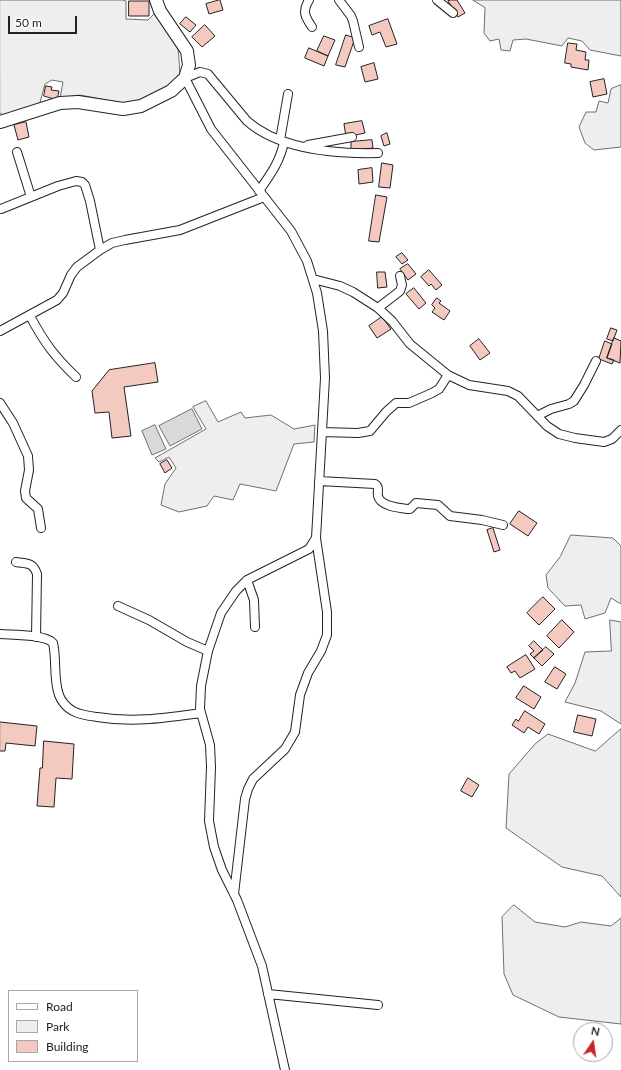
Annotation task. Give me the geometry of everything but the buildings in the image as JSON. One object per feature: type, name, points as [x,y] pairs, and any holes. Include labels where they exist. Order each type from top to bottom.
[{"type":"street","points":[[156,0],[160,11],[187,51],[189,65],[185,78],[211,129],[291,231],[307,262],[317,293],[323,331],[325,378],[316,538],[327,612],[327,635],[321,651],[308,673],[300,695],[295,732],[285,749],[253,779],[248,789],[245,799],[234,894]]},
{"type":"street","points":[[309,0],[305,7],[304,13],[312,27]]},
{"type":"street","points":[[339,0],[354,21],[359,46]]},
{"type":"street","points":[[437,0],[453,13]]},
{"type":"street","points":[[0,122],[66,103],[78,102],[123,109],[141,106],[171,91],[185,78],[200,72],[208,74],[247,121],[254,127],[282,141],[338,153],[378,153]]},
{"type":"street","points":[[0,331],[57,300],[63,293],[71,275],[77,267],[100,250],[125,240],[180,230],[262,194],[282,153],[282,141],[288,94]]},
{"type":"street","points":[[304,146],[352,137]]},
{"type":"street","points":[[16,152],[31,197]]},
{"type":"street","points":[[1,209],[71,182],[82,182],[85,185],[90,201],[100,250]]},
{"type":"street","points":[[378,308],[400,291],[402,285],[400,276]]},
{"type":"street","points":[[313,279],[340,286],[353,292],[378,308],[392,321],[410,344],[448,375],[469,385],[508,391],[518,396],[547,426],[559,434],[604,442],[612,439],[621,430]]},
{"type":"street","points":[[30,316],[49,349],[56,358],[76,377]]},
{"type":"street","points":[[537,416],[550,409],[569,404],[574,401],[596,361]]},
{"type":"street","points":[[322,432],[358,433],[370,431],[386,412],[396,403],[409,402],[432,394],[439,389],[448,375]]},
{"type":"street","points":[[0,403],[13,423],[28,456],[29,470],[25,491],[26,498],[38,509],[41,528]]},
{"type":"street","points":[[319,481],[375,484],[378,487],[379,498],[387,504],[408,509],[416,503],[433,504],[440,506],[450,516],[482,520],[503,525]]},
{"type":"street","points":[[285,1070],[262,966],[234,894],[222,870],[213,840],[209,821],[212,767],[210,745],[200,709],[201,686],[208,651],[221,613],[236,591],[247,580],[309,548],[316,538]]},
{"type":"street","points":[[16,562],[31,564],[35,568],[37,574],[36,637]]},
{"type":"street","points":[[247,580],[254,600],[254,627]]},
{"type":"street","points":[[118,606],[149,620],[187,642],[208,651]]},
{"type":"street","points":[[0,634],[36,637],[50,640],[53,643],[55,672],[59,696],[72,711],[84,715],[131,721],[162,719],[201,713]]},
{"type":"street","points":[[268,994],[378,1005]]},
{"type":"green space","points":[[0,0],[126,1],[126,19],[148,20],[155,13],[178,47],[180,74],[169,85],[138,101],[122,103],[80,95],[60,98],[63,82],[52,80],[45,84],[39,106],[4,116],[0,113]]},
{"type":"green space","points":[[473,0],[621,0],[621,56],[590,50],[582,41],[568,38],[562,46],[526,39],[513,40],[510,51],[501,50],[499,39],[490,41],[484,33],[485,8]]},
{"type":"green space","points":[[621,85],[621,147],[594,150],[585,143],[579,127],[586,112],[596,112],[599,101],[608,103],[611,89]]},
{"type":"green space","points":[[206,401],[218,422],[241,412],[245,418],[271,415],[294,429],[315,425],[314,442],[294,444],[276,491],[240,484],[233,500],[214,496],[207,506],[179,512],[161,505],[165,484],[176,468],[169,457],[159,462],[155,458],[206,429],[193,407]]},
{"type":"green space","points":[[571,535],[613,538],[621,546],[621,604],[611,598],[605,613],[585,619],[581,605],[565,606],[548,588],[546,575],[560,557]]},
{"type":"green space","points":[[610,620],[621,622],[621,724],[601,711],[565,702],[575,683],[585,652],[611,651]]},
{"type":"green space","points":[[621,729],[621,897],[602,876],[562,867],[506,828],[509,774],[536,743],[548,734],[595,751]]},
{"type":"green space","points":[[514,905],[535,922],[565,927],[581,922],[611,926],[621,918],[621,1024],[559,1017],[513,995],[504,974],[502,917]]},
{"type":"shaded area","points":[[192,409],[202,429],[170,446],[159,426]]},
{"type":"shaded area","points":[[155,425],[166,449],[152,455],[142,431]]}]
